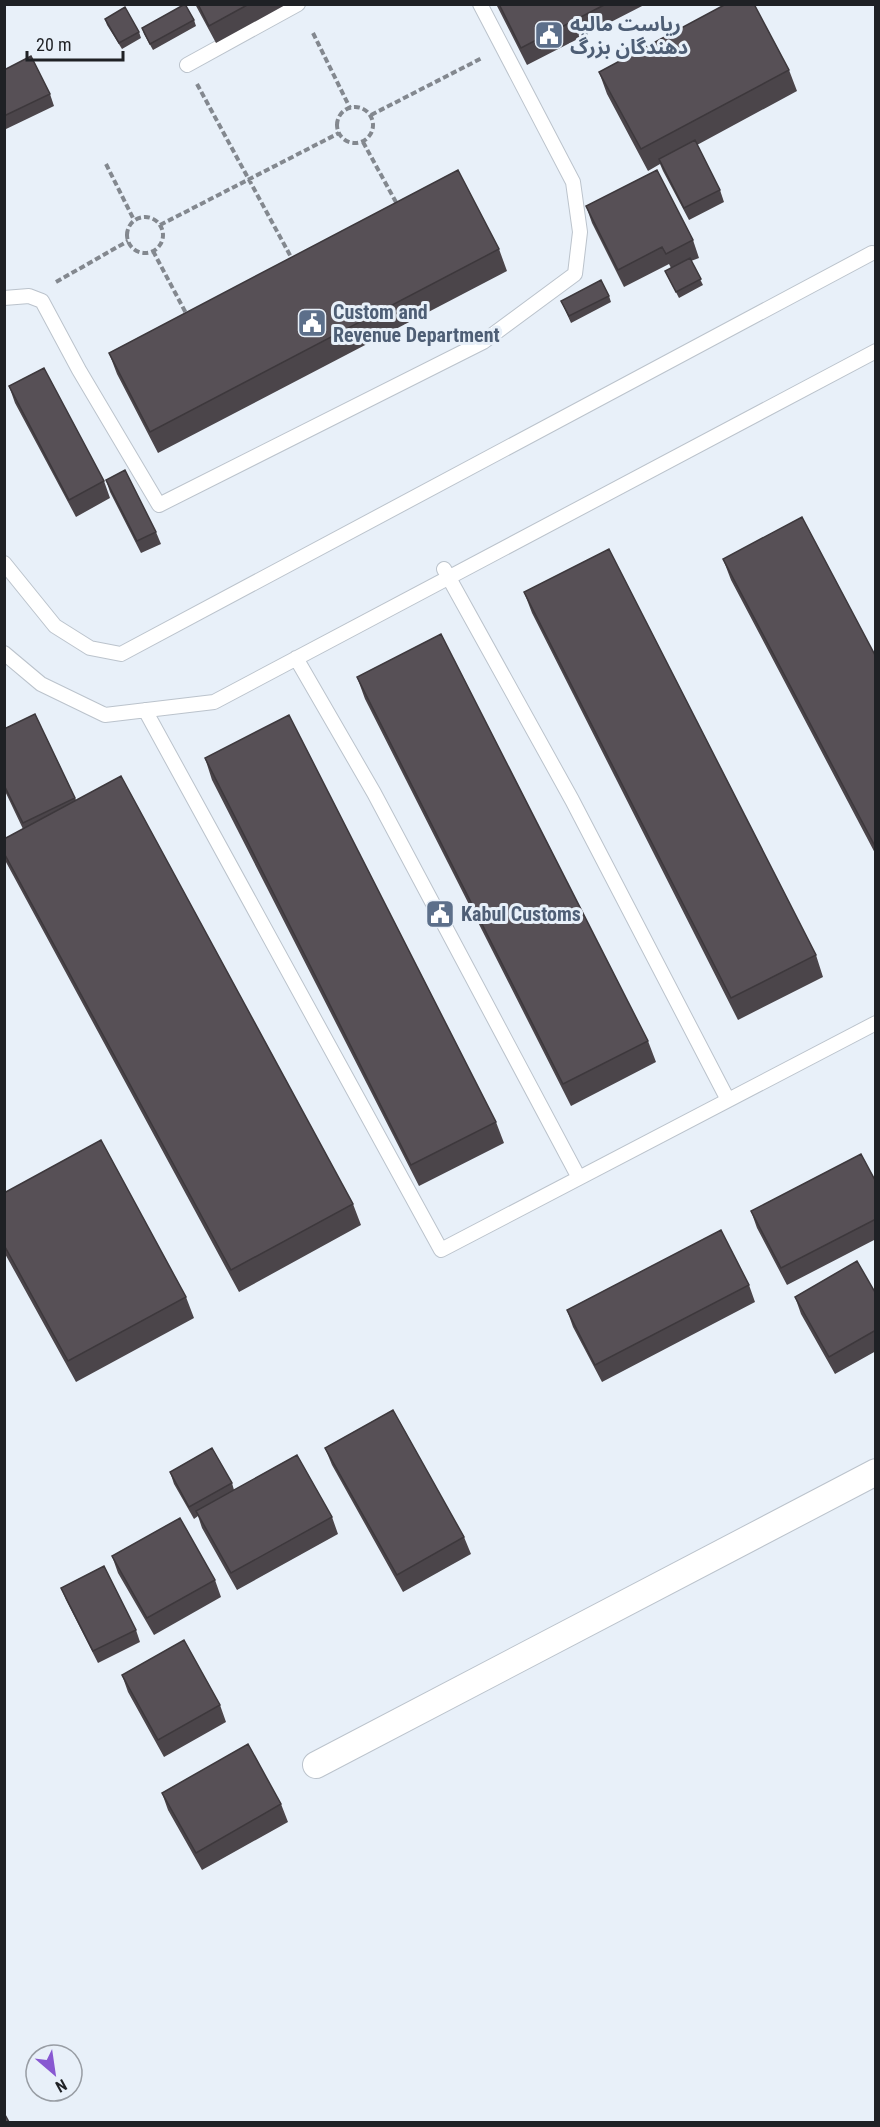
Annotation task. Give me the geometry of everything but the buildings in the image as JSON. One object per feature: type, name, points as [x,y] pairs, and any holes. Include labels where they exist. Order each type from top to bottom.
[{"type":"street","points":[[316,1765],[876,1472]]},
{"type":"lane","points":[[187,65],[298,4]]},
{"type":"lane","points":[[4,298],[29,296],[42,302],[78,370],[159,505],[483,342],[575,274],[580,232],[573,182],[480,4]]},
{"type":"lane","points":[[4,563],[55,626],[90,648],[121,654],[872,253]]},
{"type":"lane","points":[[4,653],[41,684],[105,715],[214,702],[447,573],[876,351]]},
{"type":"lane","points":[[447,573],[572,800],[728,1100]]},
{"type":"lane","points":[[296,658],[374,794],[579,1178]]},
{"type":"lane","points":[[145,710],[441,1250],[876,1023]]},
{"type":"path","points":[[312,33],[350,108]]},
{"type":"path","points":[[371,116],[502,47]]},
{"type":"path","points":[[187,65],[291,257]]},
{"type":"path","points":[[350,108],[361,108],[371,116],[372,133],[363,142],[345,141],[339,133],[338,120],[344,111],[350,108]]},
{"type":"path","points":[[160,225],[339,133]]},
{"type":"path","points":[[363,142],[399,208]]},
{"type":"path","points":[[106,164],[134,220]]},
{"type":"path","points":[[151,218],[160,225],[163,231],[162,243],[153,251],[141,253],[131,246],[128,241],[128,230],[134,220],[151,218]]},
{"type":"path","points":[[29,296],[128,241]]},
{"type":"path","points":[[153,251],[190,319]]},
{"type":"place","name":"ریاست مالیه دهندگان بزرگ","points":[[549,35]]},
{"type":"place","name":"Custom and Revenue Department","points":[[312,323]]},
{"type":"place","name":"Kabul Customs","points":[[440,914]]}]
